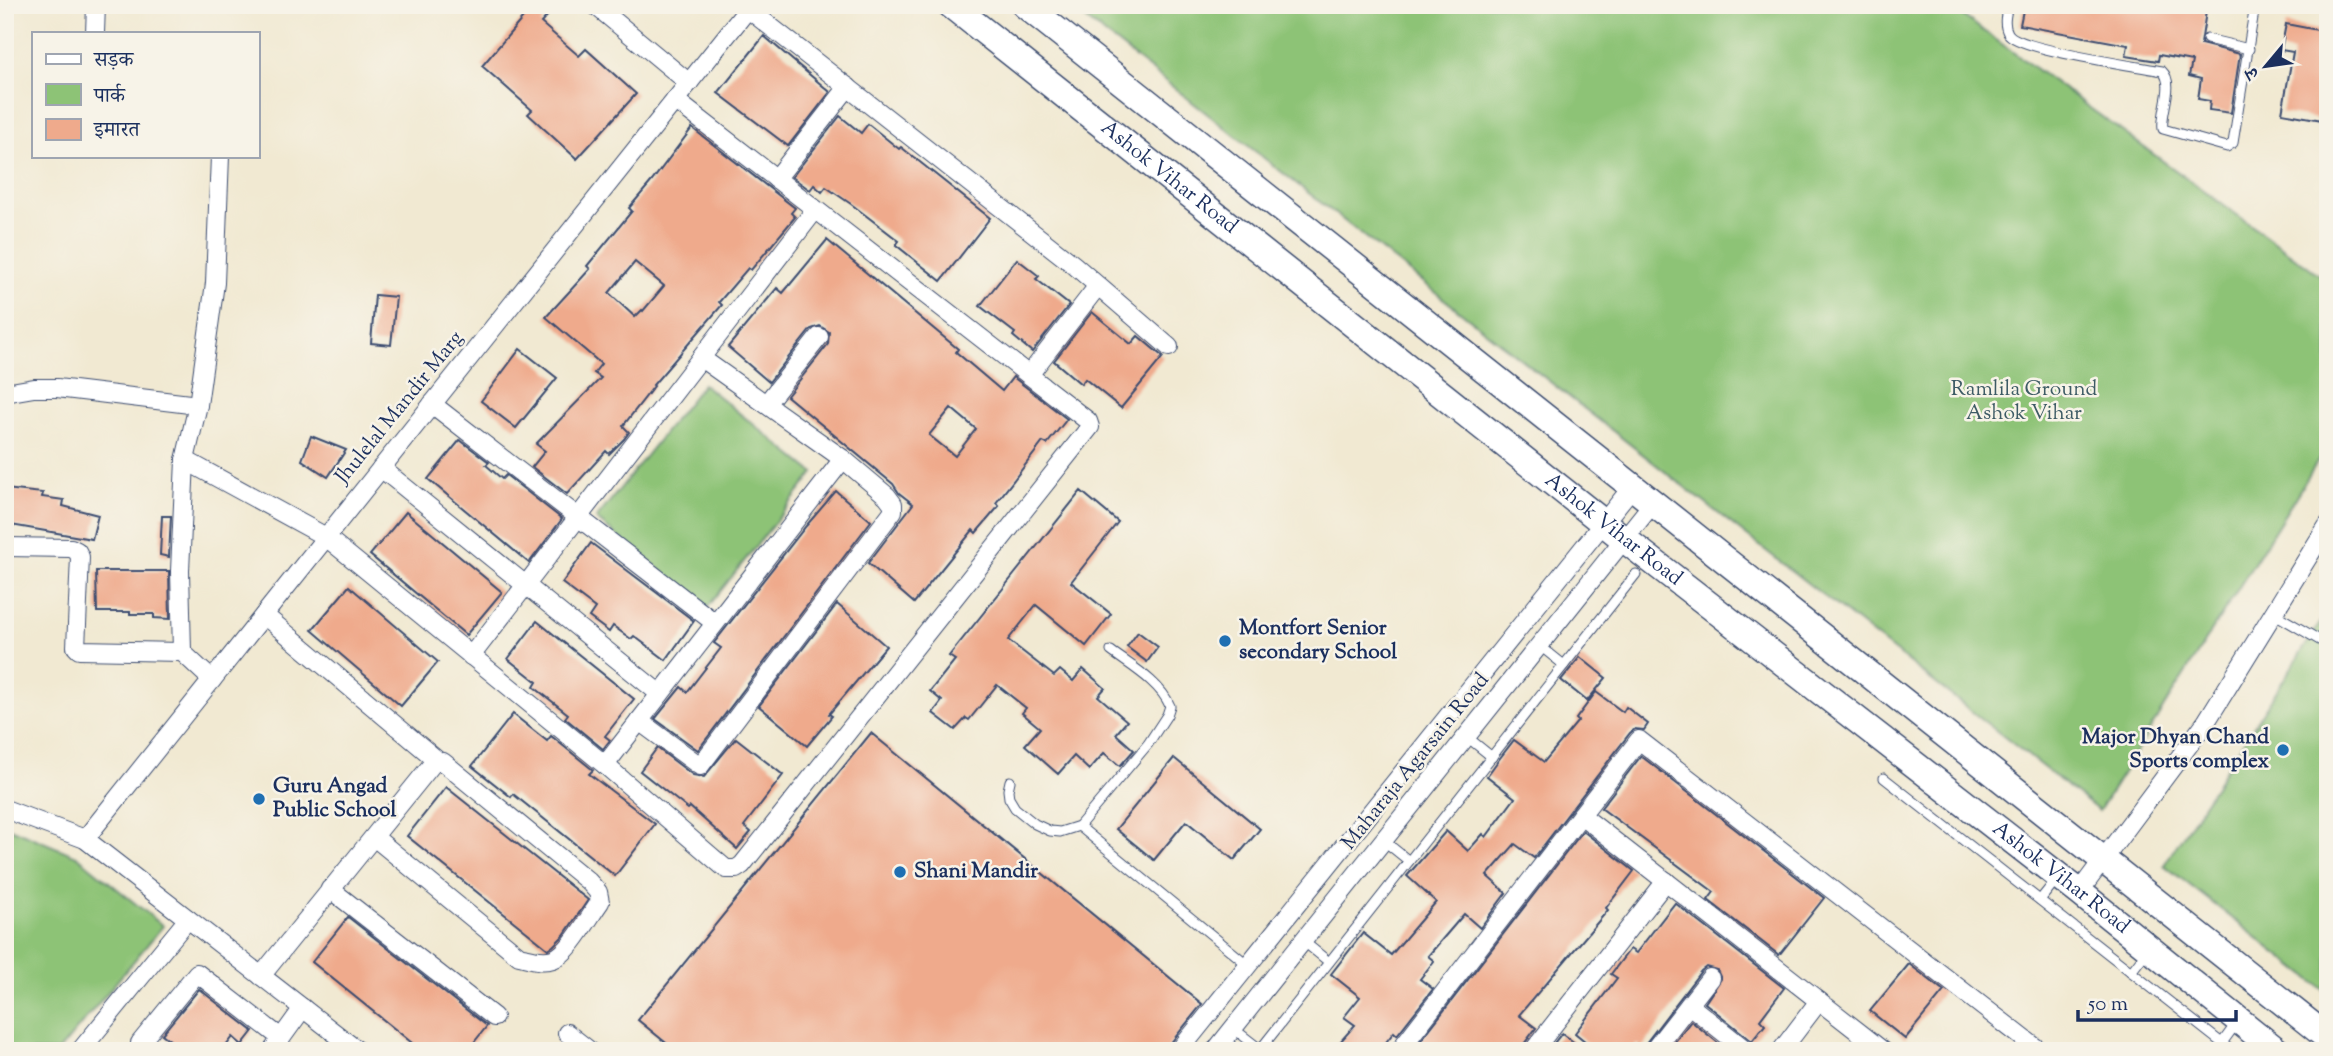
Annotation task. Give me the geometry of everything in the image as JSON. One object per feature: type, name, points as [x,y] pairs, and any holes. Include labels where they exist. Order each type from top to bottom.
[{"type":"main road","name":"Ashok Vihar Road","points":[[951,5],[1614,530],[2069,884],[2277,1051]]},
{"type":"main road","name":"Ashok Vihar Road","points":[[1025,5],[2328,1038]]},
{"type":"street","points":[[95,32],[96,5]]},
{"type":"street","points":[[747,6],[1074,265],[1169,347]]},
{"type":"street","name":"Jhulelal Mandir Marg","points":[[85,839],[689,83],[747,6]]},
{"type":"street","points":[[604,8],[689,83]]},
{"type":"street","points":[[776,179],[848,87]]},
{"type":"street","points":[[185,460],[326,537],[605,765],[726,869],[736,869],[742,865],[1090,427],[1087,421],[1029,375],[675,100]]},
{"type":"street","points":[[182,652],[180,571],[185,460],[198,405],[215,283],[220,158]]},
{"type":"street","points":[[471,656],[815,210]]},
{"type":"street","points":[[1029,375],[1097,287]]},
{"type":"street","points":[[766,404],[819,337]]},
{"type":"street","points":[[639,721],[700,766],[893,511],[893,504],[887,496],[843,459],[701,358]]},
{"type":"street","points":[[5,393],[34,388],[57,388],[198,405]]},
{"type":"street","points":[[432,404],[715,623]]},
{"type":"street","points":[[605,765],[843,459]]},
{"type":"street","points":[[381,468],[660,694]]},
{"type":"street","points":[[1179,1051],[1643,494]]},
{"type":"street","name":"Maharaja Agarsain Road","points":[[1215,1051],[1539,645],[1614,530],[1643,494]]},
{"type":"street","points":[[2069,884],[2105,860],[2206,722],[2328,525]]},
{"type":"street","points":[[5,547],[71,548],[77,551],[80,557],[76,646],[79,650],[182,652],[212,680]]},
{"type":"street","points":[[264,615],[438,761],[443,762],[588,881],[598,892],[600,902],[567,948],[553,959],[538,961],[519,956],[374,837]]},
{"type":"street","points":[[1399,1051],[1641,740],[2040,1051]]},
{"type":"street","points":[[261,976],[433,762],[438,761]]},
{"type":"street","points":[[5,809],[85,839],[358,1051]]},
{"type":"street","points":[[1581,815],[1883,1051]]},
{"type":"street","points":[[1532,1051],[1665,881]]},
{"type":"street","points":[[330,889],[494,1017]]},
{"type":"street","points":[[80,1051],[188,919]]},
{"type":"street","points":[[150,1051],[140,1043],[197,973],[277,1044],[303,1008]]},
{"type":"street","points":[[1653,1051],[1710,978]]},
{"type":"street","points":[[1781,1051],[1819,1001]]},
{"type":"street","points":[[1689,1005],[1747,1051]]},
{"type":"street","points":[[567,1033],[590,1051]]},
{"type":"lane","points":[[2008,5],[2005,22],[2008,33],[2014,40],[2047,50],[2162,71],[2168,82],[2163,129],[2227,147],[2234,143],[2255,5]]},
{"type":"lane","points":[[2207,38],[2249,49]]},
{"type":"lane","points":[[1233,1028],[1259,1050],[1636,574]]},
{"type":"lane","points":[[2273,613],[2328,645]]},
{"type":"lane","points":[[1539,645],[1564,665]]},
{"type":"lane","points":[[1010,781],[1009,798],[1015,808],[1035,824],[1060,832],[1079,826],[1147,744],[1167,715],[1170,706],[1167,698],[1154,684],[1111,651]]},
{"type":"lane","points":[[1466,736],[1492,757]]},
{"type":"lane","points":[[1884,778],[2232,1051]]},
{"type":"lane","points":[[1079,826],[1248,965]]},
{"type":"lane","points":[[1383,840],[1409,861]]},
{"type":"lane","points":[[2040,900],[2069,884]]},
{"type":"lane","points":[[1303,941],[1329,962]]},
{"type":"lane","points":[[2131,972],[2149,948]]},
{"type":"lane","points":[[2222,1043],[2239,1020]]},
{"type":"green space","name":"Ramlila Ground Ashok Vihar","points":[[1068,5],[1948,5],[2328,281],[2328,445],[2099,811]]},
{"type":"green space","points":[[703,384],[814,473],[707,608],[596,519]]},
{"type":"green space","name":"Major Dhyan Chand Sports complex","points":[[2328,611],[2328,993],[2164,865]]},
{"type":"green space","points":[[5,826],[77,856],[163,926],[59,1051],[5,1051]]},
{"type":"building","points":[[534,5],[557,5],[541,23],[579,56],[586,49],[636,94],[577,159],[528,114],[532,110],[482,66]]},
{"type":"building","points":[[2024,5],[2207,5],[2201,44],[2240,54],[2231,113],[2209,110],[2210,101],[2198,99],[2201,79],[2189,76],[2192,61],[2159,55],[2158,61],[2126,56],[2128,45],[2020,25]]},
{"type":"building","points":[[2286,24],[2328,32],[2328,121],[2282,113],[2293,52],[2281,50]]},
{"type":"building","points":[[764,36],[830,92],[788,146],[718,93]]},
{"type":"building","points":[[840,116],[861,133],[868,124],[990,218],[941,281],[896,245],[899,241],[851,204],[826,187],[822,192],[814,185],[810,190],[792,177]]},
{"type":"building","points":[[692,128],[795,208],[791,213],[795,217],[751,270],[748,268],[719,302],[722,305],[653,385],[623,426],[629,432],[624,439],[609,454],[606,451],[567,494],[532,467],[545,451],[536,444],[601,378],[594,373],[601,364],[546,317],[590,269],[587,266],[632,211],[629,208]],"holes":[[[635,262],[664,286],[635,317],[609,293]]]},
{"type":"building","points":[[827,240],[958,349],[956,352],[1002,391],[1013,377],[1067,419],[1047,444],[1043,442],[996,503],[999,506],[976,533],[973,530],[914,603],[868,563],[913,504],[899,493],[893,484],[787,396],[828,344],[829,332],[820,326],[811,329],[769,382],[728,347],[777,288],[783,293]],"holes":[[[951,408],[976,429],[955,456],[929,435]]]},
{"type":"building","points":[[1017,259],[1039,276],[1036,279],[1069,305],[1032,352],[1013,336],[1015,333],[980,306]]},
{"type":"building","points":[[375,295],[396,297],[391,345],[371,343]]},
{"type":"building","points":[[1092,312],[1131,344],[1138,336],[1163,357],[1121,408],[1085,379],[1081,384],[1054,361]]},
{"type":"building","points":[[520,349],[557,378],[516,428],[481,401]]},
{"type":"building","points":[[311,436],[346,450],[328,477],[302,460]]},
{"type":"building","points":[[460,440],[489,462],[486,465],[502,479],[506,475],[562,519],[529,563],[428,479]]},
{"type":"building","points":[[5,489],[43,493],[42,497],[64,500],[63,506],[98,515],[92,539],[5,524]]},
{"type":"building","points":[[836,491],[871,521],[698,750],[655,719],[681,687],[687,692],[721,648],[714,643]]},
{"type":"building","points":[[1081,491],[1118,522],[1071,582],[1111,614],[1086,646],[1036,605],[1008,640],[1054,676],[1060,670],[1073,681],[1083,669],[1105,688],[1098,696],[1127,721],[1116,734],[1134,750],[1120,766],[1104,753],[1089,770],[1074,756],[1058,774],[1025,745],[1040,728],[1022,713],[1026,708],[997,685],[969,720],[966,718],[955,730],[933,713],[942,701],[930,691],[955,660],[949,656]]},
{"type":"building","points":[[406,512],[502,592],[466,635],[370,555]]},
{"type":"building","points":[[162,516],[171,516],[169,557],[160,555]]},
{"type":"building","points":[[591,543],[694,621],[666,660],[634,636],[631,639],[613,626],[609,632],[589,617],[595,608],[562,583]]},
{"type":"building","points":[[96,571],[169,571],[170,619],[154,618],[154,614],[97,612]]},
{"type":"building","points":[[349,586],[438,662],[401,706],[312,630]]},
{"type":"building","points":[[837,604],[886,646],[829,714],[832,716],[807,746],[759,706]]},
{"type":"building","points":[[537,621],[634,699],[605,736],[610,740],[603,749],[565,718],[568,714],[534,687],[537,682],[508,659]]},
{"type":"building","points":[[1138,632],[1158,647],[1147,662],[1127,647]]},
{"type":"building","points":[[1580,657],[1606,678],[1587,701],[1561,680]]},
{"type":"building","points":[[1596,692],[1623,712],[1626,707],[1648,724],[1644,730],[1635,729],[1630,733],[1534,858],[1515,844],[1487,876],[1506,893],[1480,928],[1464,914],[1428,956],[1434,961],[1420,979],[1433,989],[1397,1035],[1394,1032],[1379,1051],[1332,1051],[1355,1025],[1344,1017],[1360,997],[1331,974],[1363,933],[1391,955],[1436,902],[1407,876],[1446,831],[1468,851],[1483,834],[1486,837],[1515,798],[1487,776],[1500,758],[1514,740],[1544,762],[1578,721],[1576,719]]},
{"type":"building","points":[[513,714],[547,741],[551,736],[593,770],[589,774],[655,824],[615,876],[513,794],[511,797],[472,766]]},
{"type":"building","name":"Shani Mandir","points":[[871,733],[1202,1004],[1170,1044],[1168,1051],[676,1051],[638,1020]]},
{"type":"building","points":[[736,738],[783,775],[744,826],[751,832],[737,849],[690,807],[688,809],[640,771],[657,748],[693,775],[704,777]]},
{"type":"building","points":[[1641,756],[1824,898],[1779,955],[1708,900],[1714,892],[1601,808]]},
{"type":"building","points":[[1174,758],[1260,829],[1234,860],[1186,821],[1154,860],[1116,829]]},
{"type":"building","points":[[446,787],[588,900],[553,946],[548,949],[407,836]]},
{"type":"building","points":[[1583,831],[1634,871],[1606,908],[1608,910],[1519,1015],[1536,1028],[1522,1051],[1419,1051],[1415,1048]]},
{"type":"building","points":[[1675,903],[1784,988],[1760,1020],[1765,1025],[1752,1041],[1705,1003],[1721,979],[1717,970],[1706,967],[1642,1048],[1637,1044],[1632,1051],[1597,1051],[1575,1033],[1617,978],[1611,974],[1630,949],[1636,953]]},
{"type":"building","points":[[348,917],[487,1026],[467,1051],[422,1051],[312,962]]},
{"type":"building","points":[[1909,964],[1944,991],[1905,1039],[1870,1011]]},
{"type":"building","points":[[199,989],[253,1031],[242,1045],[233,1037],[222,1051],[184,1051],[162,1034]]},
{"type":"building","points":[[1691,1021],[1728,1051],[1675,1051],[1671,1047]]},
{"type":"building","points":[[1562,1033],[1585,1051],[1548,1051]]},
{"type":"place","name":"Montfort Senior secondary School","points":[[1225,641]]},
{"type":"place","name":"Major Dhyan Chand Sports complex","points":[[2283,750]]},
{"type":"place","name":"Guru Angad Public School","points":[[259,799]]},
{"type":"place","name":"Shani Mandir","points":[[900,872]]}]
